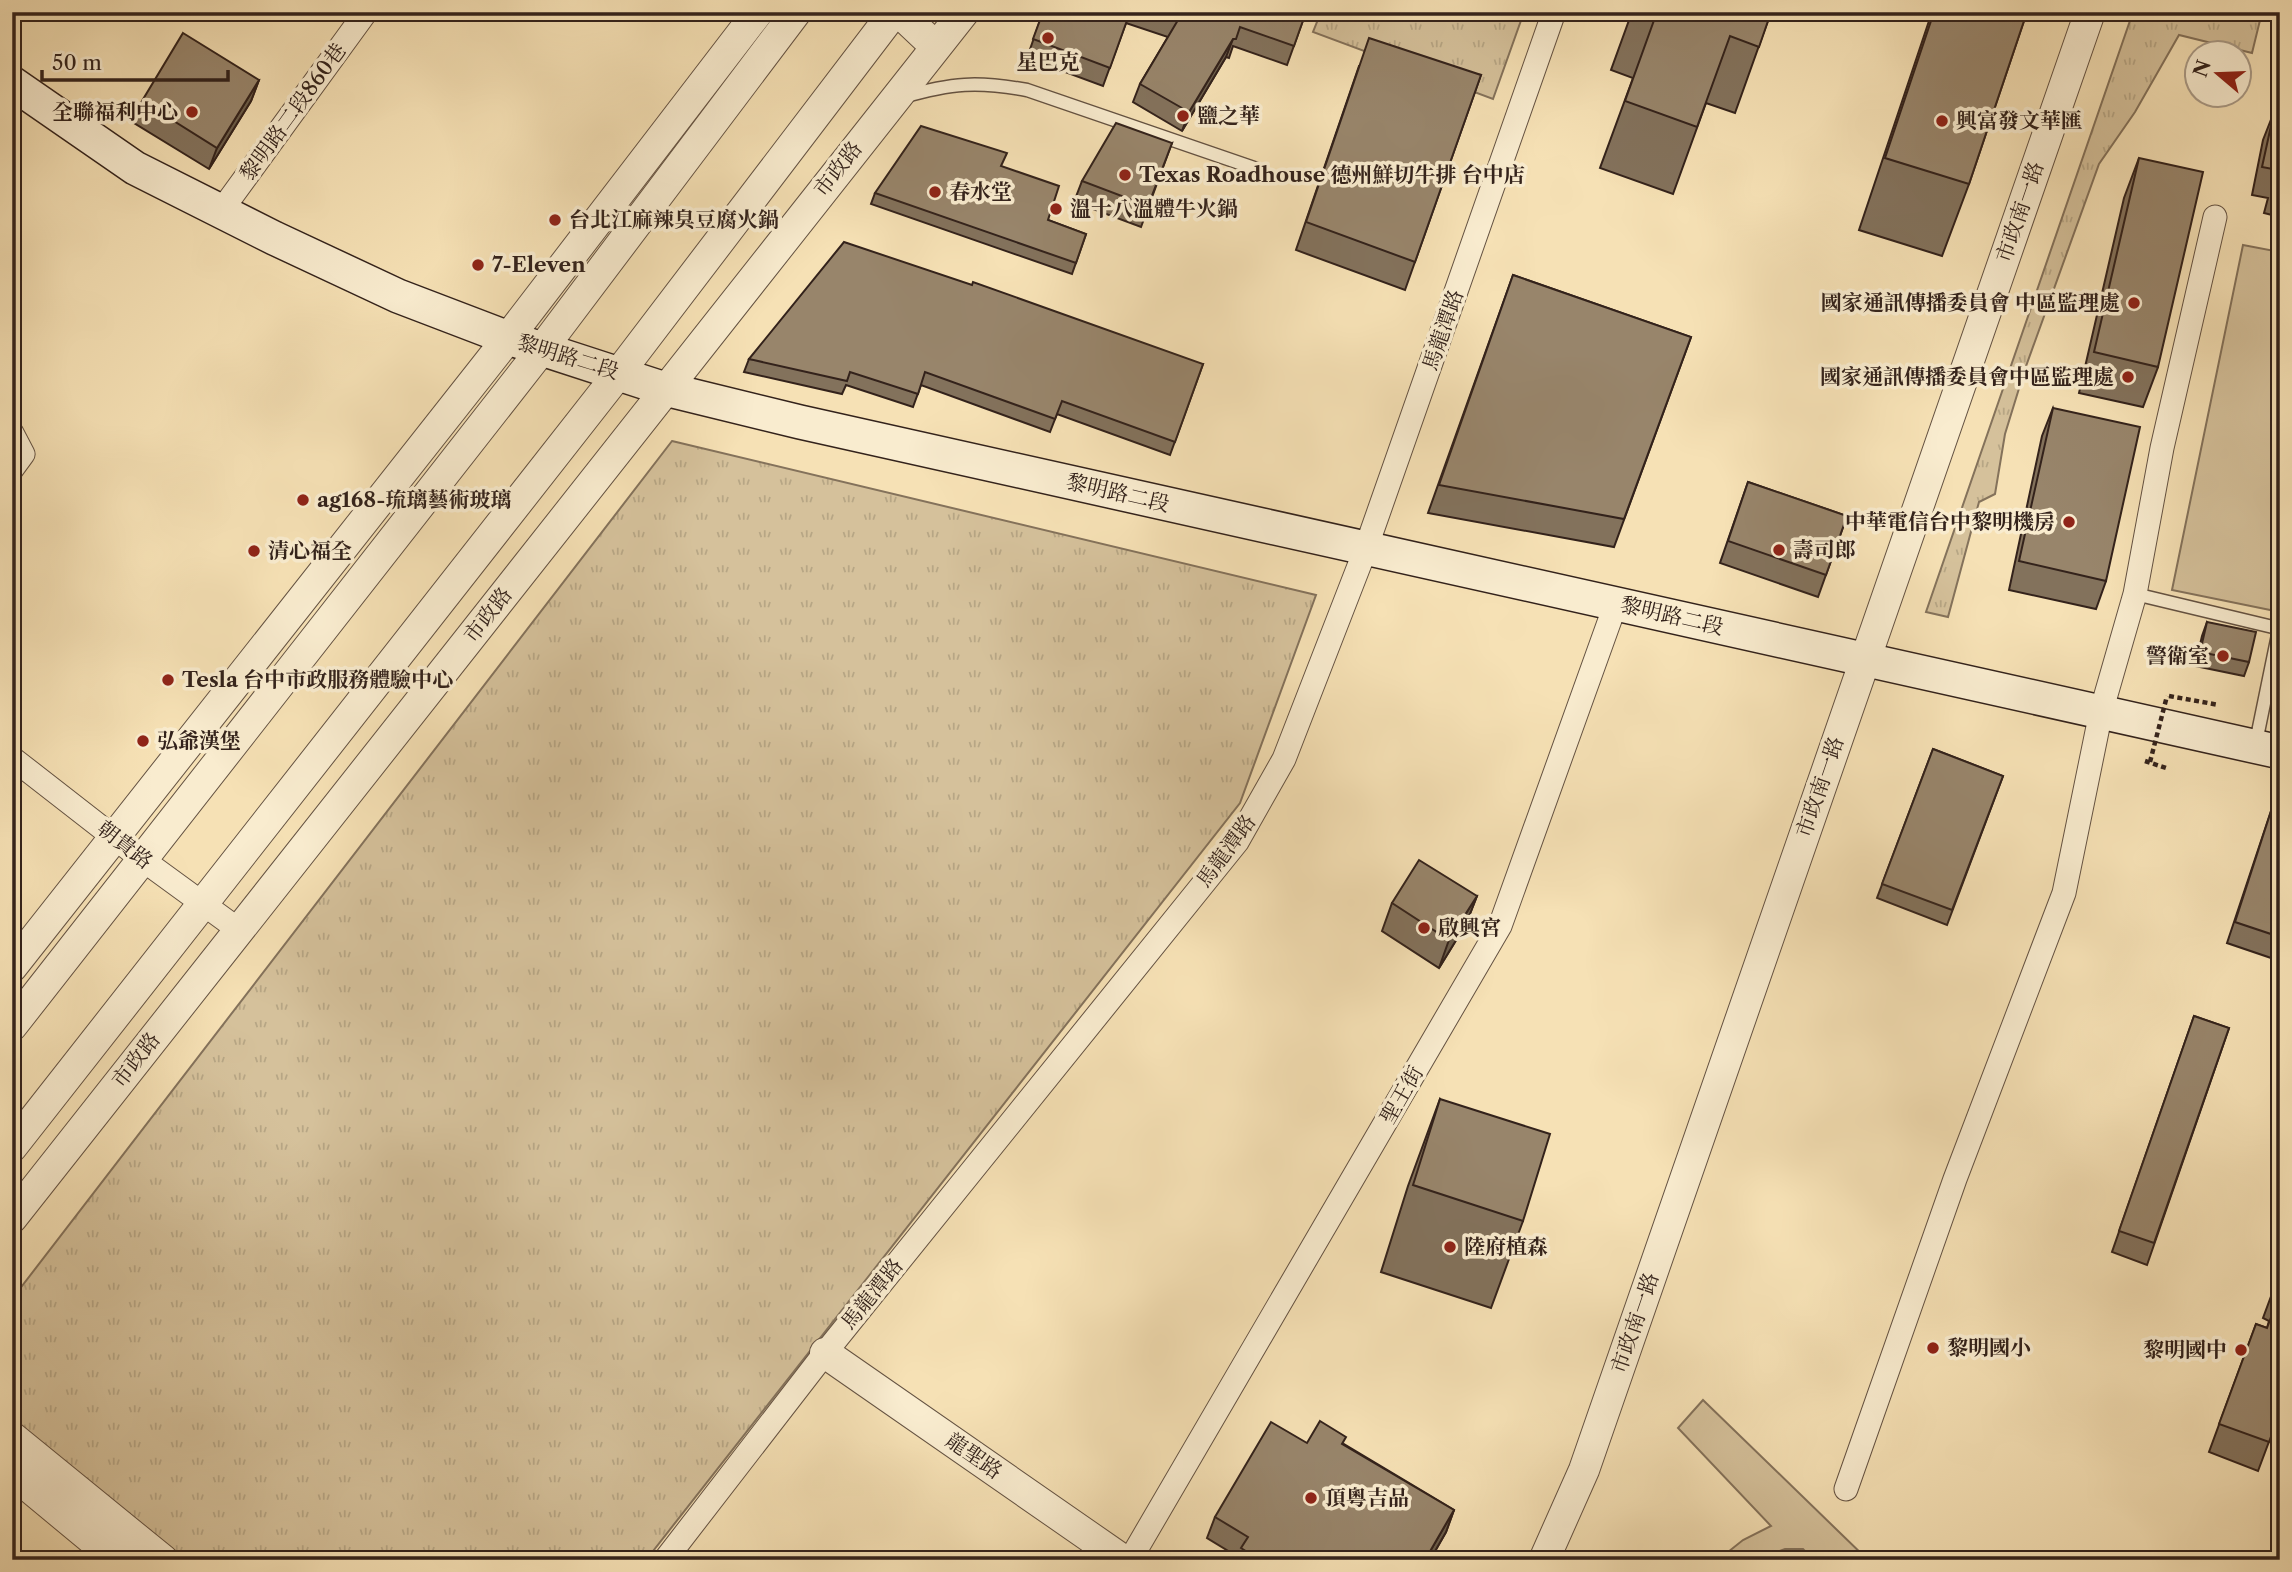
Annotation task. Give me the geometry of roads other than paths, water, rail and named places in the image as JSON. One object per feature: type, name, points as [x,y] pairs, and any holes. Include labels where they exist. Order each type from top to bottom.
[{"type":"main road","name":"黎明路二段","points":[[12,82],[135,168],[398,296],[508,338],[666,389],[800,422],[2268,750]]},
{"type":"street","name":"黎明路二段860巷","points":[[221,211],[366,12]]},
{"type":"street","points":[[12,967],[508,338],[758,12]]},
{"type":"street","points":[[12,1026],[542,349],[796,12]]},
{"type":"street","points":[[896,12],[935,46]]},
{"type":"street","name":"市政路","points":[[12,1147],[619,373],[896,12]]},
{"type":"street","name":"市政路","points":[[12,1218],[964,12]]},
{"type":"street","name":"馬龍潭路","points":[[665,1560],[825,1353],[1237,842],[1284,759],[1366,548],[1554,12]]},
{"type":"street","name":"市政南一路","points":[[1544,1560],[1584,1470],[2090,12]]},
{"type":"street","points":[[1846,1489],[1955,1179],[2064,892],[2101,712],[2135,594],[2162,448],[2216,217]]},
{"type":"street","points":[[12,433],[23,454],[12,469]]},
{"type":"street","name":"聖王街","points":[[1130,1560],[1500,926],[1616,603]]},
{"type":"street","name":"朝貴路","points":[[12,758],[143,860],[239,930]]},
{"type":"street","name":"龍聖路","points":[[825,1353],[1124,1560]]},
{"type":"street","points":[[12,1437],[163,1560]]},
{"type":"street","points":[[12,1473],[117,1560]]},
{"type":"lane","points":[[892,100],[946,85],[989,83],[1027,90],[1260,170]]},
{"type":"lane","points":[[2135,594],[2278,626],[2268,750]]},
{"type":"place","name":"星巴克","points":[[1048,38]]},
{"type":"place","name":"全聯福利中心","points":[[192,112]]},
{"type":"place","name":"鹽之華","points":[[1183,116]]},
{"type":"place","name":"興富發文華匯","points":[[1942,121]]},
{"type":"place","name":"Texas Roadhouse 德州鮮切牛排 台中店","points":[[1125,175]]},
{"type":"place","name":"春水堂","points":[[935,192]]},
{"type":"place","name":"溫十八溫體牛火鍋","points":[[1056,209]]},
{"type":"place","name":"台北江麻辣臭豆腐火鍋","points":[[555,220]]},
{"type":"place","name":"7-Eleven","points":[[478,265]]},
{"type":"place","name":"國家通訊傳播委員會 中區監理處","points":[[2134,303]]},
{"type":"place","name":"國家通訊傳播委員會中區監理處","points":[[2128,377]]},
{"type":"place","name":"ag168-琉璃藝術玻璃","points":[[303,500]]},
{"type":"place","name":"中華電信台中黎明機房","points":[[2069,522]]},
{"type":"place","name":"壽司郎","points":[[1779,550]]},
{"type":"place","name":"清心福全","points":[[254,551]]},
{"type":"place","name":"警衛室","points":[[2223,656]]},
{"type":"place","name":"Tesla 台中市政服務體驗中心","points":[[168,680]]},
{"type":"place","name":"弘爺漢堡","points":[[143,741]]},
{"type":"place","name":"啟興宮","points":[[1424,928]]},
{"type":"place","name":"陸府植森","points":[[1450,1247]]},
{"type":"place","name":"黎明國小","points":[[1933,1348]]},
{"type":"place","name":"黎明國中","points":[[2241,1350]]},
{"type":"place","name":"頂粵吉品","points":[[1311,1498]]}]
